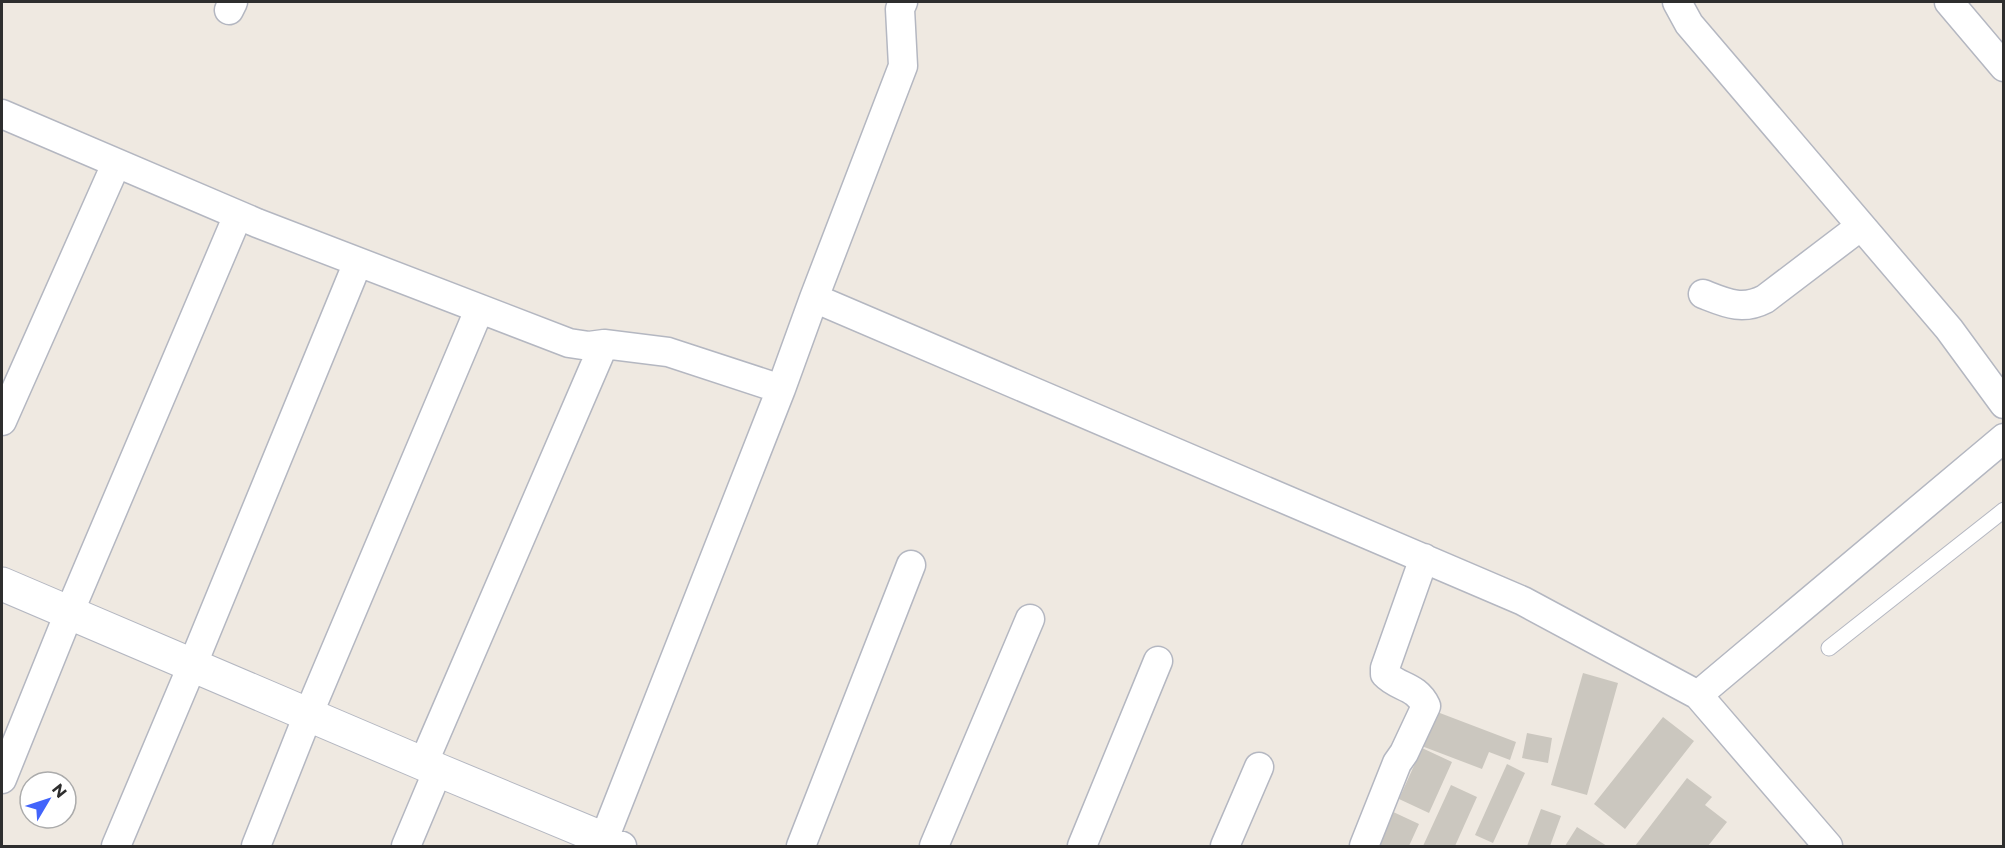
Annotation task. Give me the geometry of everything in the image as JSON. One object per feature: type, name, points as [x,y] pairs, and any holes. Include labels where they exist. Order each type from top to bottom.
[{"type":"street","points":[[1677,2],[1689,24],[1949,329],[2004,404]]},
{"type":"street","points":[[1949,2],[2004,67]]},
{"type":"street","points":[[2,584],[609,844],[903,66],[896,4]]},
{"type":"street","points":[[2,114],[238,215],[569,343],[589,346],[604,344],[668,352],[781,389]]},
{"type":"street","points":[[2,421],[116,164]]},
{"type":"street","points":[[2,779],[69,613],[238,215]]},
{"type":"street","points":[[1703,294],[1726,303],[1752,305],[1765,299],[1861,226]]},
{"type":"street","points":[[116,846],[358,262]]},
{"type":"street","points":[[814,298],[1523,601],[1698,695],[1828,846]]},
{"type":"street","points":[[256,846],[308,715],[479,310]]},
{"type":"street","points":[[406,846],[431,767],[604,344]]},
{"type":"street","points":[[1698,695],[2004,438]]},
{"type":"street","points":[[1364,846],[1397,763],[1426,706],[1422,697],[1385,674],[1385,668],[1424,558]]},
{"type":"street","points":[[801,846],[911,565]]},
{"type":"street","points":[[934,846],[1030,619]]},
{"type":"street","points":[[1082,846],[1158,661]]},
{"type":"street","points":[[1225,846],[1259,767]]},
{"type":"lane","points":[[1828,648],[2004,510]]},
{"type":"building","points":[[1583,673],[1618,683],[1587,795],[1551,785]]},
{"type":"building","points":[[1432,710],[1516,742],[1510,760],[1489,752],[1482,769],[1419,745]]},
{"type":"building","points":[[1663,717],[1694,741],[1625,829],[1594,804]]},
{"type":"building","points":[[1527,733],[1552,738],[1548,763],[1522,758]]},
{"type":"building","points":[[1422,748],[1452,762],[1429,813],[1399,799]]},
{"type":"building","points":[[1507,764],[1525,773],[1493,843],[1475,835]]},
{"type":"building","points":[[1687,778],[1712,797],[1705,805],[1727,822],[1708,846],[1635,846]]},
{"type":"building","points":[[1451,785],[1477,797],[1455,846],[1423,846]]},
{"type":"building","points":[[1541,809],[1561,816],[1550,846],[1527,846]]},
{"type":"building","points":[[1389,810],[1419,824],[1409,846],[1373,846]]},
{"type":"building","points":[[1577,827],[1607,846],[1565,846]]}]
